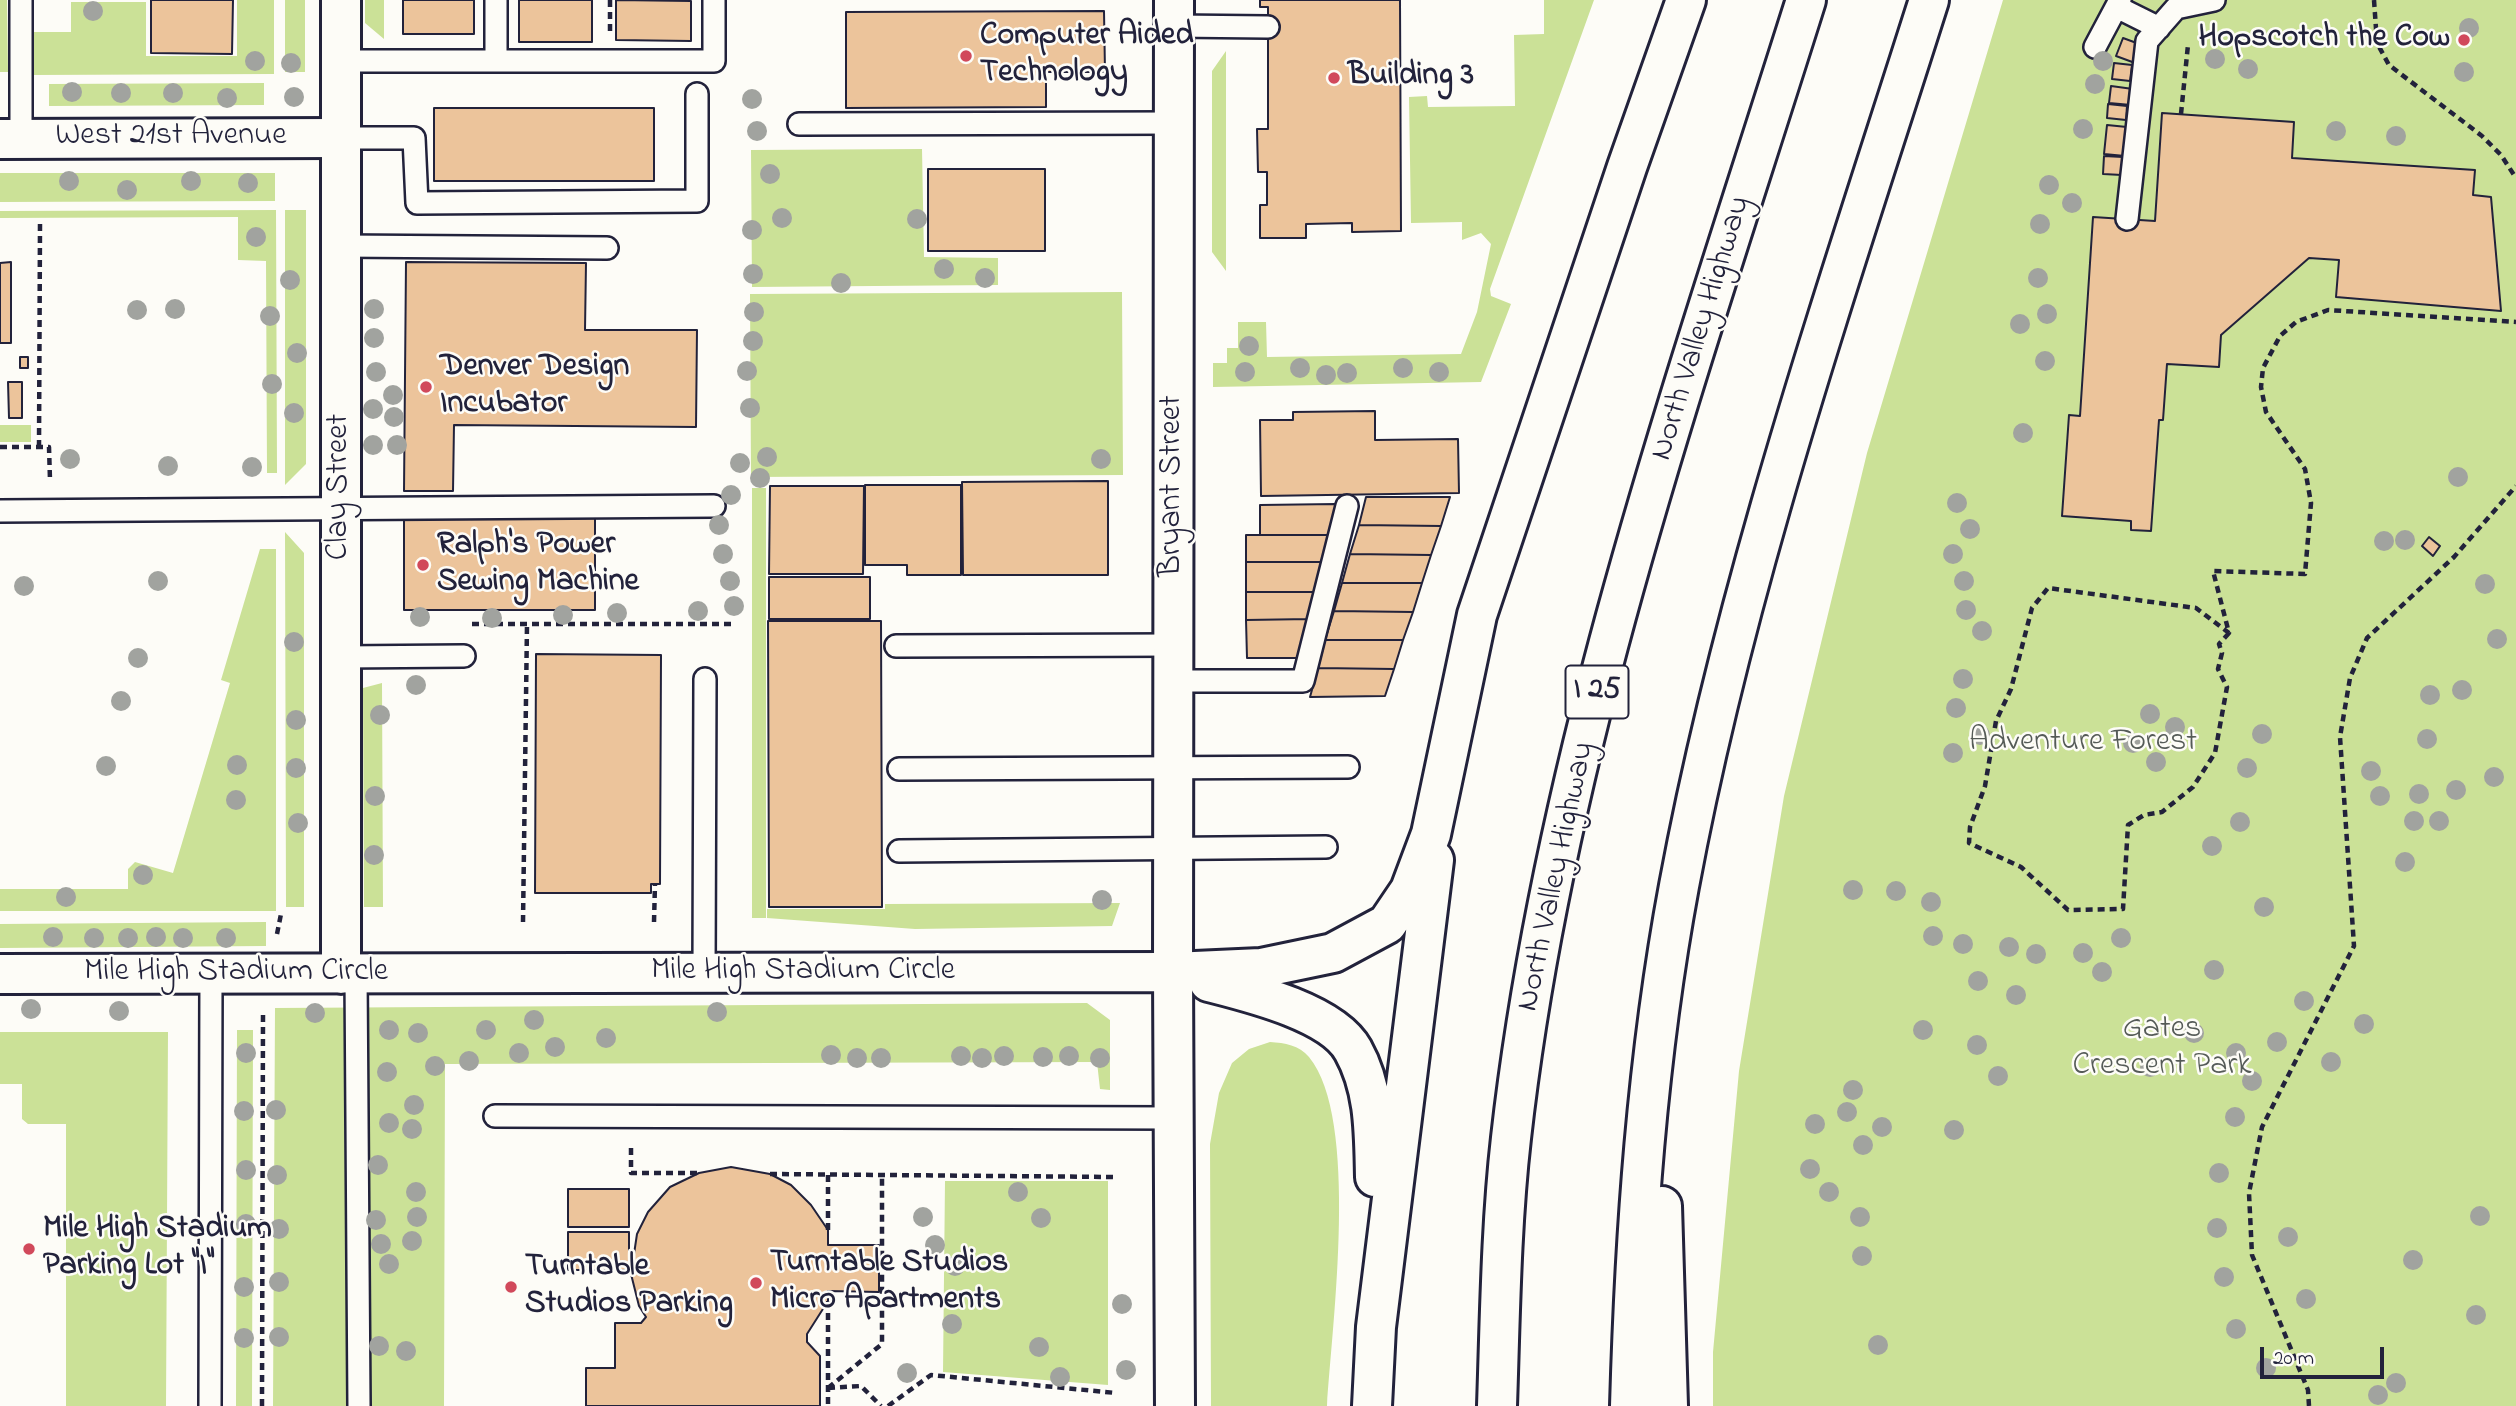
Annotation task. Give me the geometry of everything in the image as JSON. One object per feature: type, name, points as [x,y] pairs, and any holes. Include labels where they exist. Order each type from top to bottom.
[{"type":"main road","name":"Clay Street","points":[[341,0],[341,657],[349,974]]},
{"type":"main road","points":[[1173,972],[1261,968],[1333,953],[1387,924],[1410,890],[1431,834],[1477,615],[1627,167],[1686,0]]},
{"type":"main road","name":"North Valley Highway","points":[[1497,1406],[1511,1139],[1531,1004],[1558,861],[1596,696],[1639,539],[1702,326],[1807,0]]},
{"type":"main road","points":[[1630,1406],[1642,1155],[1659,1011],[1679,886],[1706,752],[1743,601],[1813,363],[1929,0]]},
{"type":"main road","name":"Bryant Street","points":[[1173,972],[1174,13]]},
{"type":"main road","name":"West 21st Avenue","points":[[10,139],[341,138]]},
{"type":"main road","points":[[1372,1406],[1376,1327],[1448,744]]},
{"type":"main road","points":[[1668,1406],[1662,1279],[1663,1087],[1679,886]]},
{"type":"main road","points":[[1173,972],[1175,1406]]},
{"type":"main road","points":[[1173,972],[1262,996],[1302,1011],[1329,1027],[1352,1047],[1365,1077],[1374,1119],[1374,1368]]},
{"type":"main road","name":"Mile High Stadium Circle","points":[[0,974],[1173,972]]},
{"type":"lane","points":[[10,139],[21,0]]},
{"type":"lane","points":[[496,0],[496,61]]},
{"type":"lane","points":[[341,61],[714,61],[714,0]]},
{"type":"lane","points":[[2127,219],[2147,41],[2176,8],[2214,0]]},
{"type":"lane","points":[[2095,47],[2119,3],[2159,28]]},
{"type":"lane","points":[[1174,13],[1268,27]]},
{"type":"lane","points":[[341,138],[414,138],[417,204],[697,201],[696,94]]},
{"type":"lane","points":[[799,124],[1174,123]]},
{"type":"lane","points":[[341,246],[607,248]]},
{"type":"lane","points":[[0,511],[714,506]]},
{"type":"lane","points":[[896,646],[1173,663],[1303,681],[1347,506]]},
{"type":"lane","points":[[341,657],[464,656]]},
{"type":"lane","points":[[704,973],[705,679]]},
{"type":"lane","points":[[899,769],[1348,767]]},
{"type":"lane","points":[[899,851],[1326,847]]},
{"type":"lane","points":[[210,1406],[211,974]]},
{"type":"lane","points":[[349,974],[359,1406]]},
{"type":"lane","points":[[495,1116],[1173,1118]]},
{"type":"path","points":[[2374,0],[2377,43],[2389,65],[2482,136],[2501,155],[2516,178]]},
{"type":"path","points":[[2181,114],[2189,34]]},
{"type":"path","points":[[39,447],[40,224]]},
{"type":"path","points":[[2229,633],[2213,571],[2305,574],[2311,503],[2305,469],[2266,412],[2261,387],[2263,369],[2280,336],[2296,322],[2328,310],[2516,323]]},
{"type":"path","points":[[0,447],[50,447],[50,480]]},
{"type":"path","points":[[2309,1406],[2308,1390],[2252,1255],[2249,1193],[2262,1127],[2354,946],[2340,737],[2350,678],[2368,638],[2454,557],[2516,486]]},
{"type":"path","points":[[2048,588],[2196,608],[2229,633],[2219,645],[2222,653],[2218,669],[2227,687],[2215,753],[2193,787],[2162,811],[2144,815],[2128,825],[2123,909],[2068,910],[2021,867],[1969,843],[1970,827],[1985,786],[1996,721],[2011,689],[2032,608],[2048,588]]},
{"type":"path","points":[[458,624],[734,624]]},
{"type":"path","points":[[523,922],[527,624]]},
{"type":"path","points":[[654,922],[655,884]]},
{"type":"path","points":[[262,1024],[262,1406]]},
{"type":"path","points":[[631,1116],[631,1174],[699,1174]]},
{"type":"path","points":[[770,1174],[1115,1177]]},
{"type":"path","points":[[828,1175],[828,1230]]},
{"type":"path","points":[[828,1388],[882,1344],[882,1175]]},
{"type":"path","points":[[828,1301],[828,1406]]},
{"type":"path","points":[[888,1406],[931,1375],[1116,1393]]},
{"type":"path","points":[[828,1388],[861,1386],[881,1406]]},
{"type":"green space","points":[[0,0],[7,0],[8,72],[0,72]]},
{"type":"green space","points":[[237,0],[274,0],[274,74],[32,75],[32,32],[71,32],[71,2],[146,2],[146,56],[237,56]]},
{"type":"green space","points":[[285,0],[305,0],[305,72],[285,72]]},
{"type":"green space","points":[[365,0],[384,0],[384,39],[365,23]]},
{"type":"green space","points":[[1544,0],[1594,0],[1490,289],[1491,296],[1511,304],[1481,382],[1213,387],[1213,363],[1227,363],[1227,348],[1238,348],[1238,322],[1266,322],[1267,357],[1461,354],[1477,312],[1491,244],[1481,233],[1462,240],[1462,222],[1411,223],[1409,97],[1427,96],[1428,107],[1515,106],[1514,35],[1544,34]]},
{"type":"green space","name":"Gates Crescent Park","points":[[2003,0],[2516,0],[2516,1406],[1713,1406],[1713,1352],[1739,1071],[1784,796],[1867,453]]},
{"type":"green space","points":[[1226,51],[1226,271],[1212,252],[1212,71]]},
{"type":"green space","points":[[264,83],[264,105],[49,106],[49,84]]},
{"type":"green space","points":[[922,149],[924,257],[998,258],[998,285],[752,287],[751,150]]},
{"type":"green space","points":[[0,173],[275,173],[275,201],[0,202]]},
{"type":"green space","points":[[276,210],[277,473],[267,473],[266,261],[238,260],[238,217],[0,218],[0,211]]},
{"type":"green space","points":[[285,210],[306,210],[306,464],[285,485]]},
{"type":"green space","points":[[1122,292],[1123,475],[751,477],[750,294]]},
{"type":"green space","points":[[0,425],[31,425],[31,442],[0,442]]},
{"type":"green space","points":[[752,488],[766,488],[766,918],[752,918]]},
{"type":"green space","points":[[285,532],[304,553],[304,907],[286,907]]},
{"type":"green space","points":[[260,549],[276,549],[276,911],[0,911],[0,889],[128,889],[128,869],[135,862],[173,873],[230,683],[221,680]]},
{"type":"green space","points":[[382,683],[383,907],[364,907],[363,688]]},
{"type":"green space","points":[[1120,903],[1112,926],[915,929],[767,918],[767,909],[885,909],[885,904]]},
{"type":"green space","points":[[266,922],[266,946],[0,948],[0,924]]},
{"type":"green space","points":[[1087,1003],[1110,1020],[1110,1090],[1100,1089],[1097,1062],[445,1064],[444,1406],[273,1406],[275,1008]]},
{"type":"green space","points":[[237,1030],[253,1030],[252,1406],[236,1406]]},
{"type":"green space","points":[[0,1032],[168,1032],[166,1406],[66,1406],[66,1124],[28,1124],[22,1119],[22,1084],[0,1084]]},
{"type":"green space","points":[[1270,1042],[1291,1045],[1309,1057],[1325,1086],[1334,1126],[1339,1224],[1327,1406],[1211,1406],[1210,1144],[1219,1093],[1232,1063],[1249,1049]]},
{"type":"green space","points":[[945,1181],[1108,1181],[1108,1385],[943,1372]]},
{"type":"building","points":[[151,0],[233,0],[232,54],[151,53]]},
{"type":"building","points":[[403,0],[474,0],[474,34],[403,34]]},
{"type":"building","points":[[519,0],[592,0],[592,42],[519,42]]},
{"type":"building","points":[[616,0],[691,1],[691,41],[616,40]]},
{"type":"building","name":"Building 3","points":[[1260,0],[1400,0],[1401,231],[1352,232],[1352,223],[1306,224],[1306,238],[1260,238],[1260,205],[1267,205],[1267,172],[1258,172],[1257,129],[1268,129],[1268,7],[1260,7]]},
{"type":"building","points":[[1104,11],[1105,72],[1046,72],[1046,107],[846,108],[846,12]]},
{"type":"building","points":[[2123,38],[2142,45],[2135,63],[2116,56]]},
{"type":"building","points":[[2114,63],[2132,65],[2130,81],[2112,79]]},
{"type":"building","points":[[2111,86],[2133,89],[2131,105],[2109,103]]},
{"type":"building","points":[[2108,104],[2127,106],[2126,120],[2107,118]]},
{"type":"building","points":[[434,108],[654,108],[654,181],[434,181]]},
{"type":"building","points":[[2162,113],[2294,122],[2292,158],[2475,170],[2473,195],[2491,197],[2501,311],[2336,297],[2339,260],[2309,258],[2221,335],[2219,367],[2167,364],[2163,420],[2159,420],[2151,531],[2131,530],[2131,521],[2062,516],[2069,415],[2080,416],[2093,217],[2155,221]]},
{"type":"building","points":[[2107,125],[2127,127],[2125,156],[2104,154]]},
{"type":"building","points":[[2104,156],[2123,157],[2122,175],[2103,174]]},
{"type":"building","points":[[928,169],[1045,169],[1045,251],[928,251]]},
{"type":"building","points":[[11,262],[11,343],[0,343],[0,263]]},
{"type":"building","points":[[406,262],[586,263],[585,330],[697,330],[696,427],[454,425],[453,491],[404,491]]},
{"type":"building","points":[[20,357],[28,357],[28,368],[20,368]]},
{"type":"building","points":[[8,382],[22,382],[22,418],[9,418]]},
{"type":"building","points":[[1375,411],[1375,440],[1458,439],[1459,493],[1261,496],[1260,420],[1293,420],[1293,412]]},
{"type":"building","points":[[1108,481],[1108,575],[963,575],[962,482]]},
{"type":"building","points":[[865,485],[961,485],[961,575],[907,575],[907,565],[865,565]]},
{"type":"building","points":[[770,486],[864,486],[863,574],[769,574]]},
{"type":"building","points":[[1366,497],[1450,497],[1441,526],[1359,525]]},
{"type":"building","points":[[1336,504],[1329,535],[1260,535],[1260,505]]},
{"type":"building","points":[[404,518],[595,518],[595,610],[404,610]]},
{"type":"building","points":[[1359,525],[1441,526],[1431,555],[1350,554]]},
{"type":"building","points":[[1246,535],[1329,535],[1323,562],[1246,562]]},
{"type":"building","points":[[2429,537],[2440,546],[2433,556],[2422,546]]},
{"type":"building","points":[[1350,554],[1431,555],[1422,583],[1342,583]]},
{"type":"building","points":[[1246,562],[1323,562],[1316,592],[1246,592]]},
{"type":"building","points":[[769,577],[870,577],[870,619],[769,619]]},
{"type":"building","points":[[1342,583],[1422,583],[1413,612],[1334,611]]},
{"type":"building","points":[[1246,592],[1316,592],[1310,619],[1246,620]]},
{"type":"building","points":[[1334,611],[1413,612],[1403,640],[1325,640]]},
{"type":"building","points":[[1310,619],[1301,658],[1247,658],[1246,620]]},
{"type":"building","points":[[768,621],[881,621],[882,907],[769,907]]},
{"type":"building","points":[[1325,640],[1403,640],[1394,669],[1318,668]]},
{"type":"building","points":[[536,654],[661,655],[660,884],[651,884],[651,893],[535,893]]},
{"type":"building","points":[[1318,668],[1394,669],[1385,696],[1310,697]]},
{"type":"building","name":"Turntable Studios Micro Apartments","points":[[731,1167],[770,1174],[791,1185],[811,1205],[828,1230],[828,1245],[879,1245],[879,1292],[828,1291],[828,1301],[807,1334],[807,1342],[820,1356],[820,1406],[586,1406],[586,1368],[615,1368],[615,1323],[641,1323],[646,1317],[639,1306],[631,1274],[637,1234],[648,1212],[670,1187],[699,1173]]},
{"type":"building","points":[[568,1189],[629,1189],[629,1227],[568,1227]]},
{"type":"building","points":[[568,1232],[629,1232],[629,1270],[568,1270]]},
{"type":"place","name":"Hopscotch the Cow","points":[[2464,40]]},
{"type":"place","name":"Computer Aided Technology","points":[[966,56]]},
{"type":"place","name":"Building 3","points":[[1334,78]]},
{"type":"place","name":"Denver Design Incubator","points":[[426,387]]},
{"type":"place","name":"Ralph's Power Sewing Machine","points":[[423,565]]},
{"type":"place","name":"Mile High Stadium Parking Lot \"I\"","points":[[29,1249]]},
{"type":"place","name":"Turntable Studios Micro Apartments","points":[[756,1283]]},
{"type":"place","name":"Turntable Studios Parking","points":[[511,1287]]},
{"type":"park label","name":"Adventure Forest","points":[[2083,744]]}]
